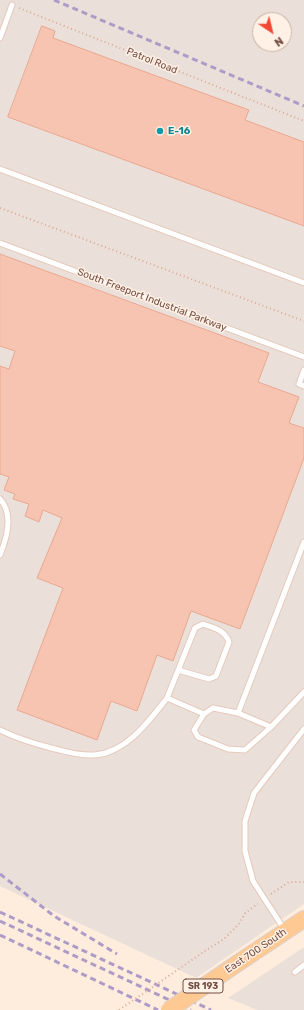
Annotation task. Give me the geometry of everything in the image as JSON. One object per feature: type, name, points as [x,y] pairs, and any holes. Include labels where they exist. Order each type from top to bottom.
[{"type":"main road","name":"East 700 South","points":[[169,1010],[304,919]]},
{"type":"lane","points":[[0,38],[12,5]]},
{"type":"lane","points":[[0,169],[304,283]]},
{"type":"lane","name":"South Freeport Industrial Parkway","points":[[0,243],[304,357]]},
{"type":"lane","points":[[304,370],[299,384],[304,386]]},
{"type":"lane","points":[[0,498],[4,503],[9,517],[4,544],[0,555]]},
{"type":"lane","points":[[238,713],[304,542]]},
{"type":"lane","points":[[298,557],[304,560]]},
{"type":"lane","points":[[0,730],[23,741],[70,753],[94,755],[112,750],[128,740],[144,727],[167,698],[178,670],[195,628],[203,624],[220,630],[227,635],[229,642],[216,676],[208,679],[178,670]]},
{"type":"lane","points":[[270,727],[238,713],[213,708],[204,714],[194,730],[198,737],[228,749],[245,750],[270,727],[304,692]]},
{"type":"lane","points":[[167,698],[204,714]]},
{"type":"lane","points":[[286,931],[253,881],[245,851],[245,821],[254,793],[304,729]]},
{"type":"lane","points":[[295,972],[304,965]]},
{"type":"path","name":"Patrol Road","points":[[12,5],[304,121]]},
{"type":"path","points":[[0,208],[304,321]]},
{"type":"path","points":[[289,882],[304,882]]},
{"type":"path","points":[[118,1010],[224,939],[239,924],[246,912]]},
{"type":"shaded area","points":[[0,0],[304,0],[304,904],[196,978],[0,886]]},
{"type":"shaded area","points":[[304,947],[304,1010],[257,1010],[228,998]]},
{"type":"building","name":"E-16","points":[[42,26],[55,31],[53,38],[249,110],[245,120],[304,142],[304,226],[8,117]]},
{"type":"building","points":[[0,254],[269,353],[258,382],[299,397],[289,423],[304,428],[304,458],[240,629],[191,611],[173,661],[157,655],[137,711],[111,701],[97,740],[17,710],[63,588],[37,578],[62,518],[43,510],[39,522],[25,516],[29,504],[13,499],[15,494],[4,490],[9,477],[0,474],[0,366],[9,369],[15,351],[0,346]]},
{"type":"railway","points":[[54,0],[304,106]]},
{"type":"railway","points":[[0,874],[54,916],[117,954]]},
{"type":"railway","points":[[0,912],[211,1010]]},
{"type":"railway","points":[[0,921],[191,1010]]},
{"type":"railway","points":[[0,935],[158,1010]]},
{"type":"place","name":"E-16","points":[[160,131]]}]
